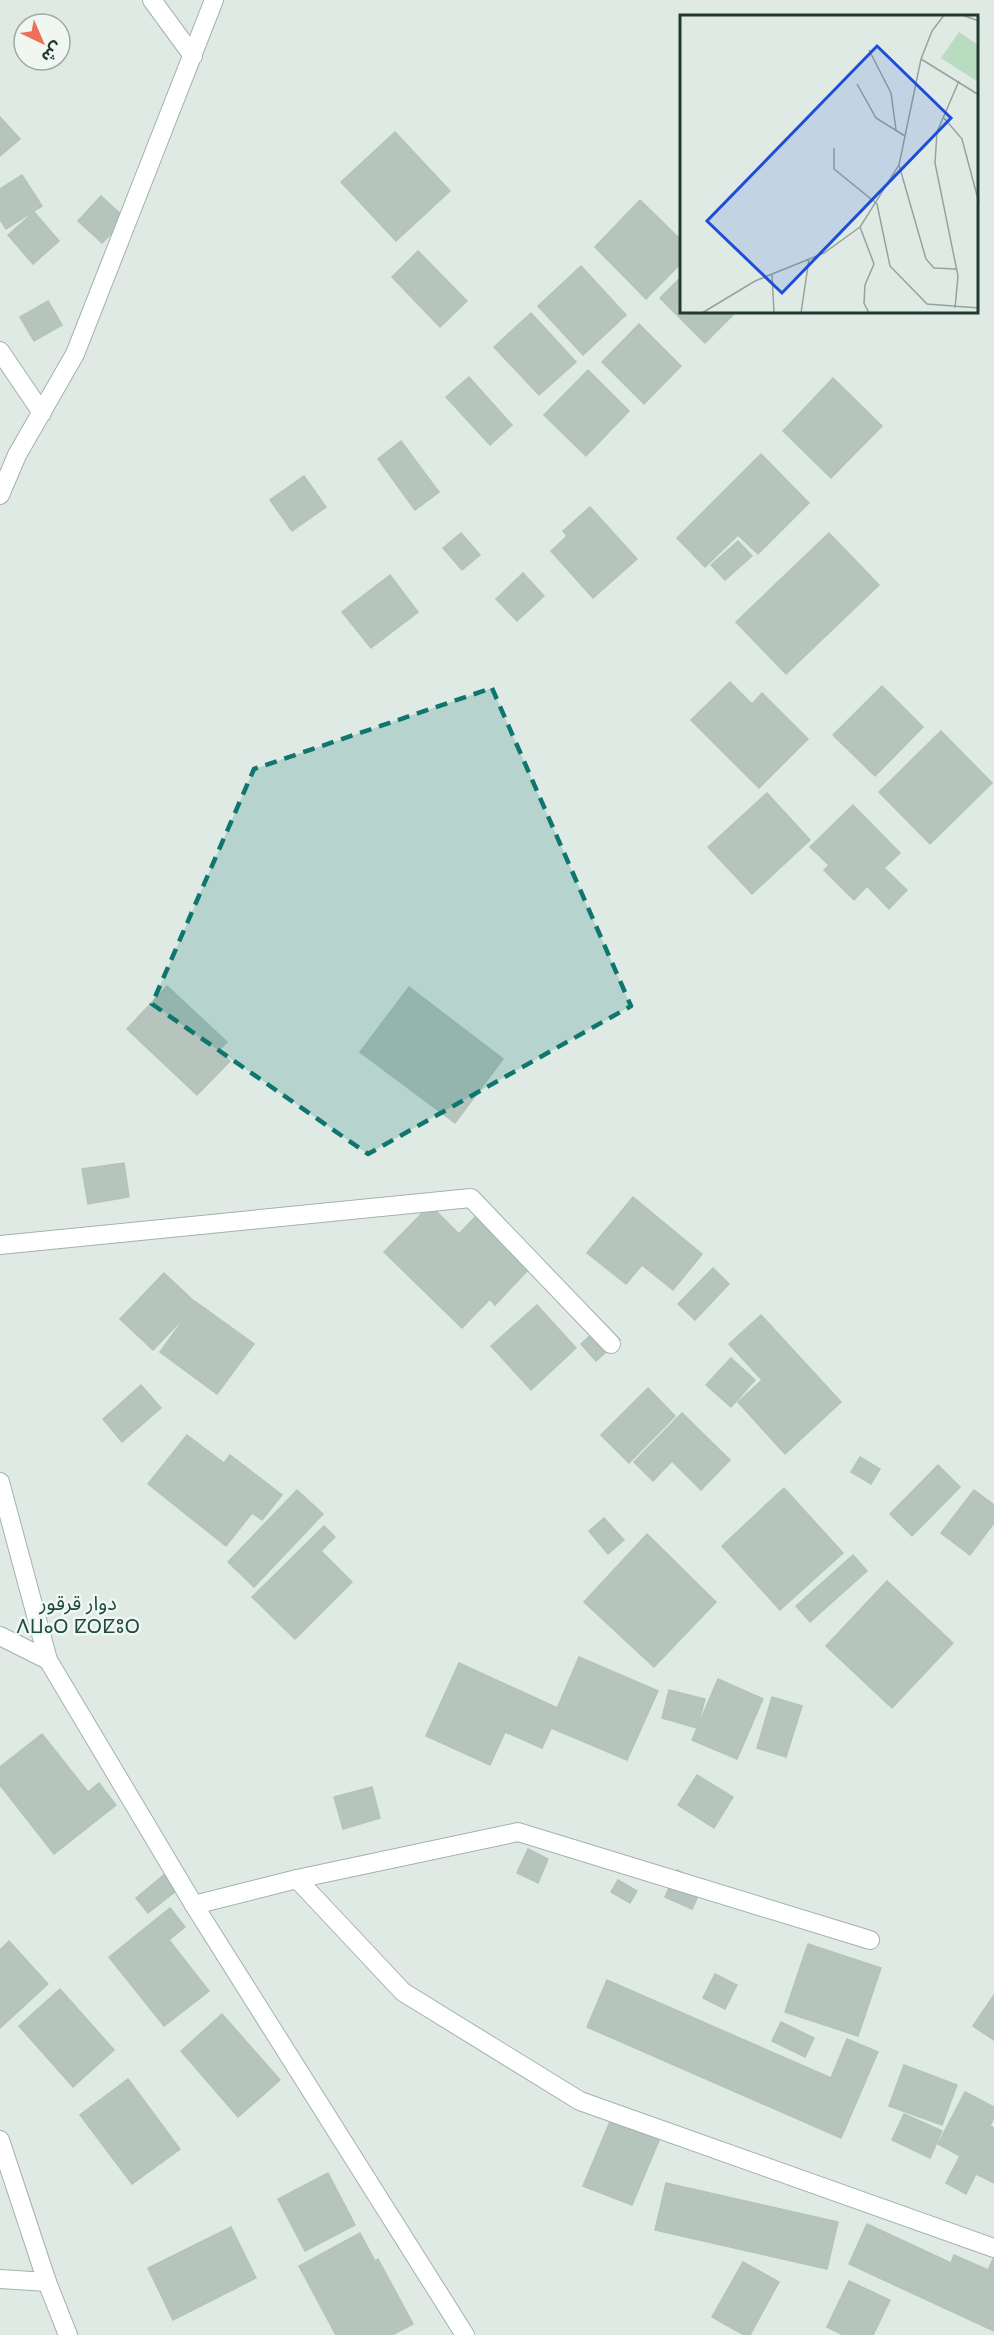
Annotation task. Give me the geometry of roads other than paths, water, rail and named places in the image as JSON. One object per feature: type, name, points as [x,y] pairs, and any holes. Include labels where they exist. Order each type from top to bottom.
[{"type":"street","points":[[152,0],[193,56]]},
{"type":"street","points":[[0,495],[18,455],[75,354],[214,0]]},
{"type":"street","points":[[0,351],[42,413]]},
{"type":"street","points":[[0,1245],[471,1198],[611,1344]]},
{"type":"street","points":[[0,1482],[48,1660],[194,1905],[465,2335]]},
{"type":"street","points":[[0,1636],[48,1660]]},
{"type":"street","points":[[194,1905],[297,1879],[518,1832],[870,1940]]},
{"type":"street","points":[[297,1879],[403,1992],[580,2101],[994,2248]]},
{"type":"street","points":[[0,2140],[47,2282],[68,2335]]},
{"type":"street","points":[[0,2279],[47,2282]]},
{"type":"district","name":"دوار قرقور ⴷⵡⴰⵔ ⵇⵔⵇⵓⵔ","points":[[78,1614]]}]
